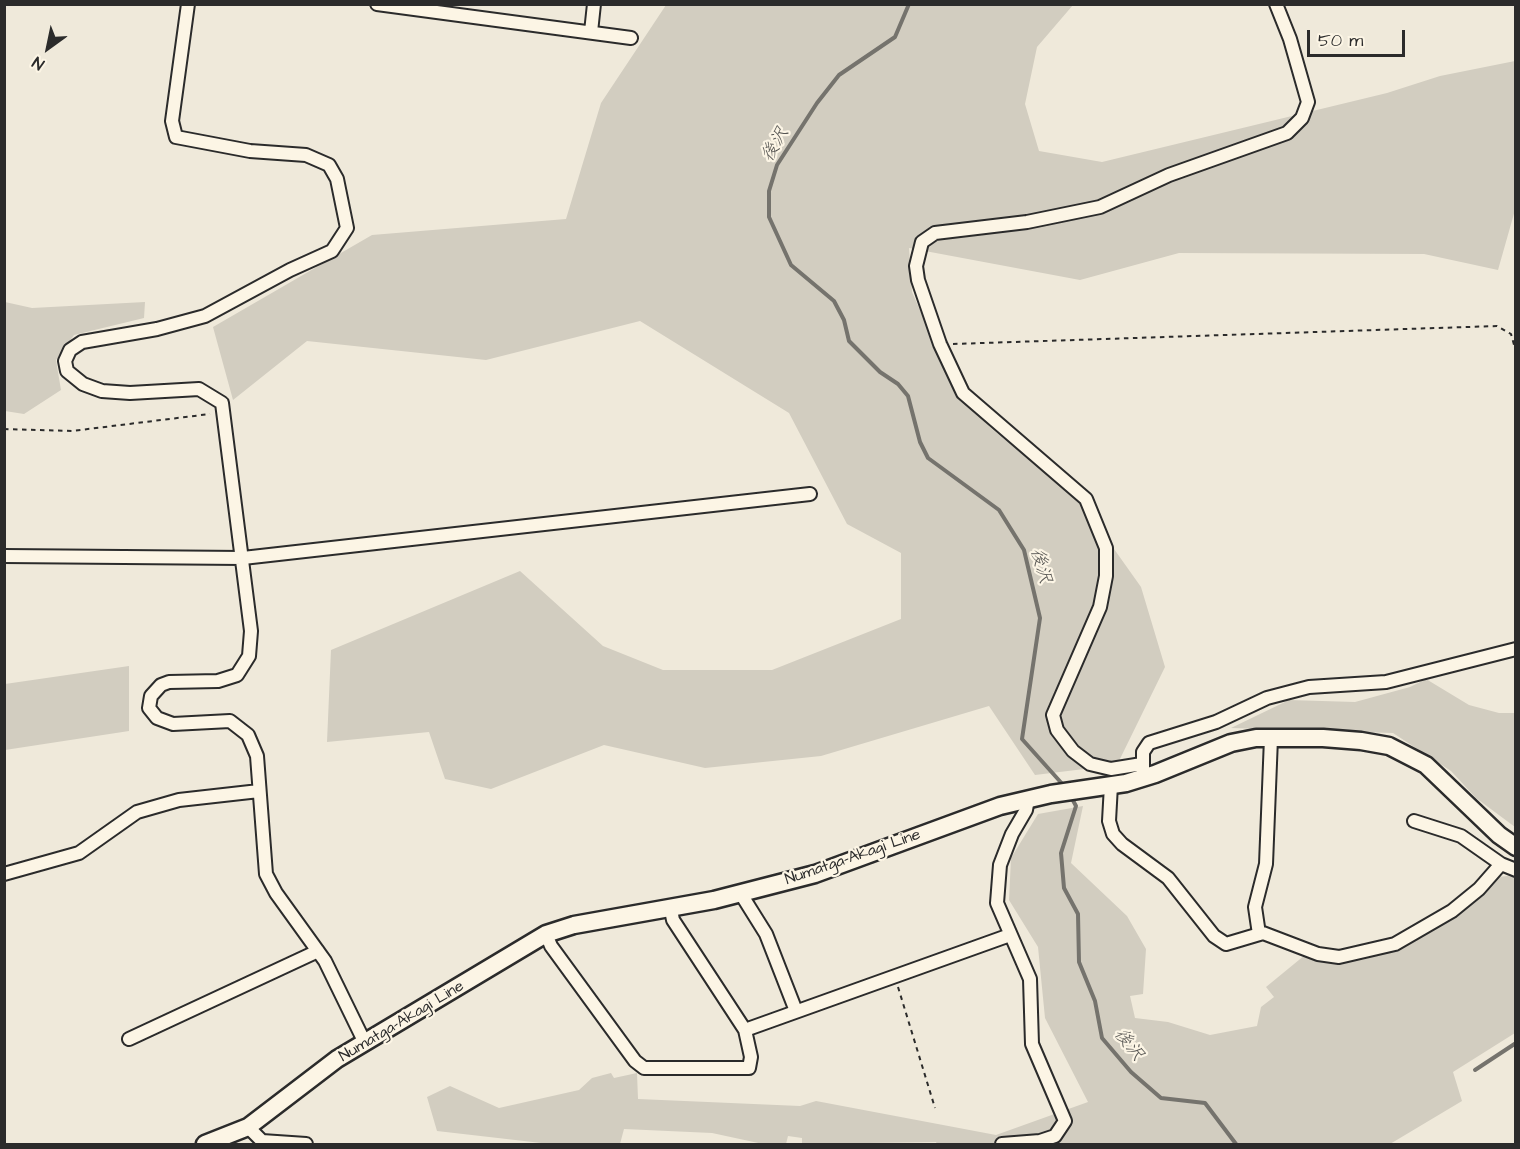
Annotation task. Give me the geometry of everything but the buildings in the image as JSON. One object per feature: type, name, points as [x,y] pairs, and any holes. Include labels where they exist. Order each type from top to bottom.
[{"type":"main road","name":"Numatga-Akagi Line","points":[[205,1144],[248,1127],[316,1074],[546,934],[583,924],[670,910],[815,874],[990,810],[1051,794],[1111,785],[1143,771],[1231,743],[1271,738],[1361,741],[1389,746],[1410,755],[1443,778],[1499,835],[1515,847]]},
{"type":"street","points":[[188,4],[172,121],[176,137],[250,151],[306,155],[329,165],[337,179],[347,228],[332,251],[290,270],[214,311],[157,329],[82,342],[70,350],[65,361],[68,371],[84,384],[102,391],[130,393],[199,389],[222,404],[251,631],[249,656],[237,675],[219,681],[169,682],[161,685],[151,696],[149,708],[157,718],[173,724],[230,721],[248,735],[256,756],[266,874],[276,893],[318,951],[365,1043]]},
{"type":"street","points":[[377,4],[631,38]]},
{"type":"street","points":[[591,32],[594,4]]},
{"type":"street","points":[[1276,4],[1290,39],[1308,102],[1302,118],[1287,133],[1169,175],[1100,207],[1027,222],[935,233],[922,242],[916,266],[918,280],[940,344],[963,393],[1086,499],[1106,548],[1106,576],[1100,607],[1053,715],[1057,730],[1073,751],[1090,764],[1111,769],[1143,771],[1143,752],[1149,743],[1188,732],[1267,698],[1295,689],[1386,682],[1515,649]]},
{"type":"street","points":[[4,556],[243,558],[810,494]]},
{"type":"street","points":[[1259,934],[1255,907],[1266,864],[1271,738]]},
{"type":"street","points":[[1111,785],[1109,821],[1117,839],[1168,878],[1220,941],[1226,944],[1259,934],[1331,957],[1346,956],[1395,944],[1452,911],[1479,889],[1501,864]]},
{"type":"street","points":[[4,874],[79,853],[137,812],[179,800],[259,791]]},
{"type":"street","points":[[1002,1144],[1040,1141],[1055,1136],[1063,1128],[1065,1121],[1032,1044],[1030,979],[997,903],[997,879],[1006,850],[1026,810],[1028,799]]},
{"type":"street","points":[[1414,821],[1461,836],[1501,864],[1515,870]]},
{"type":"street","points":[[741,894],[766,934],[796,1011]]},
{"type":"street","points":[[546,934],[551,946],[635,1062],[644,1068],[743,1070],[748,1068],[751,1057],[745,1030],[674,920],[670,910]]},
{"type":"street","points":[[745,1030],[1010,935]]},
{"type":"street","points":[[129,1039],[318,951]]},
{"type":"street","points":[[248,1127],[262,1141],[306,1144]]},
{"type":"path","points":[[940,344],[1497,326],[1511,334],[1515,333]]},
{"type":"path","points":[[1511,334],[1515,351]]},
{"type":"path","points":[[4,429],[72,431],[224,412]]},
{"type":"path","points":[[894,976],[935,1108]]},
{"type":"shaded area","points":[[666,5],[1073,5],[1037,47],[1025,104],[1039,151],[1102,162],[1387,93],[1440,76],[1515,61],[1515,210],[1498,270],[1424,254],[1179,253],[1080,280],[909,248],[912,292],[957,394],[992,429],[1080,501],[1141,587],[1165,667],[1117,765],[1035,775],[989,706],[821,756],[705,768],[604,745],[491,789],[445,779],[429,732],[327,742],[331,650],[520,571],[603,646],[663,670],[772,670],[901,619],[901,553],[847,524],[789,413],[640,321],[486,360],[307,341],[233,400],[213,327],[372,235],[566,219],[601,103]]},
{"type":"shaded area","points":[[5,302],[32,308],[145,302],[144,318],[74,335],[56,360],[61,390],[24,414],[5,411]]},
{"type":"shaded area","points":[[129,666],[129,731],[5,750],[5,684]]},
{"type":"shaded area","points":[[1426,679],[1469,705],[1499,713],[1515,713],[1515,827],[1476,798],[1451,771],[1393,733],[1231,728],[1289,700],[1355,702],[1410,687]]},
{"type":"shaded area","points":[[1083,806],[1071,863],[1127,916],[1146,949],[1143,994],[1130,996],[1135,1018],[1168,1022],[1210,1035],[1257,1026],[1261,1007],[1274,997],[1266,987],[1305,955],[1324,963],[1362,960],[1391,951],[1466,908],[1497,877],[1508,876],[1515,877],[1515,1033],[1453,1072],[1462,1101],[1390,1144],[937,1144],[936,1142],[802,1144],[802,1138],[788,1136],[786,1144],[763,1144],[712,1133],[624,1129],[620,1144],[550,1144],[437,1131],[427,1097],[450,1086],[499,1108],[579,1090],[592,1078],[611,1073],[614,1078],[637,1073],[638,1099],[800,1106],[816,1101],[996,1135],[1088,1102],[1045,1018],[1038,947],[1009,900],[1011,858],[1038,814]]},
{"type":"waterway","name":"後沢","points":[[909,4],[895,37],[839,75],[817,103],[777,165],[769,191],[769,217],[791,265],[834,301],[844,320],[849,341],[880,372],[898,384],[908,396],[920,442],[928,458],[999,510],[1024,550],[1040,618],[1022,739],[1065,787]]},
{"type":"waterway","name":"後沢","points":[[1070,795],[1076,806],[1061,853],[1064,888],[1078,914],[1079,962],[1095,1001],[1102,1038],[1131,1072],[1161,1098],[1205,1103],[1236,1144]]},
{"type":"waterway","points":[[1475,1070],[1516,1043]]}]
